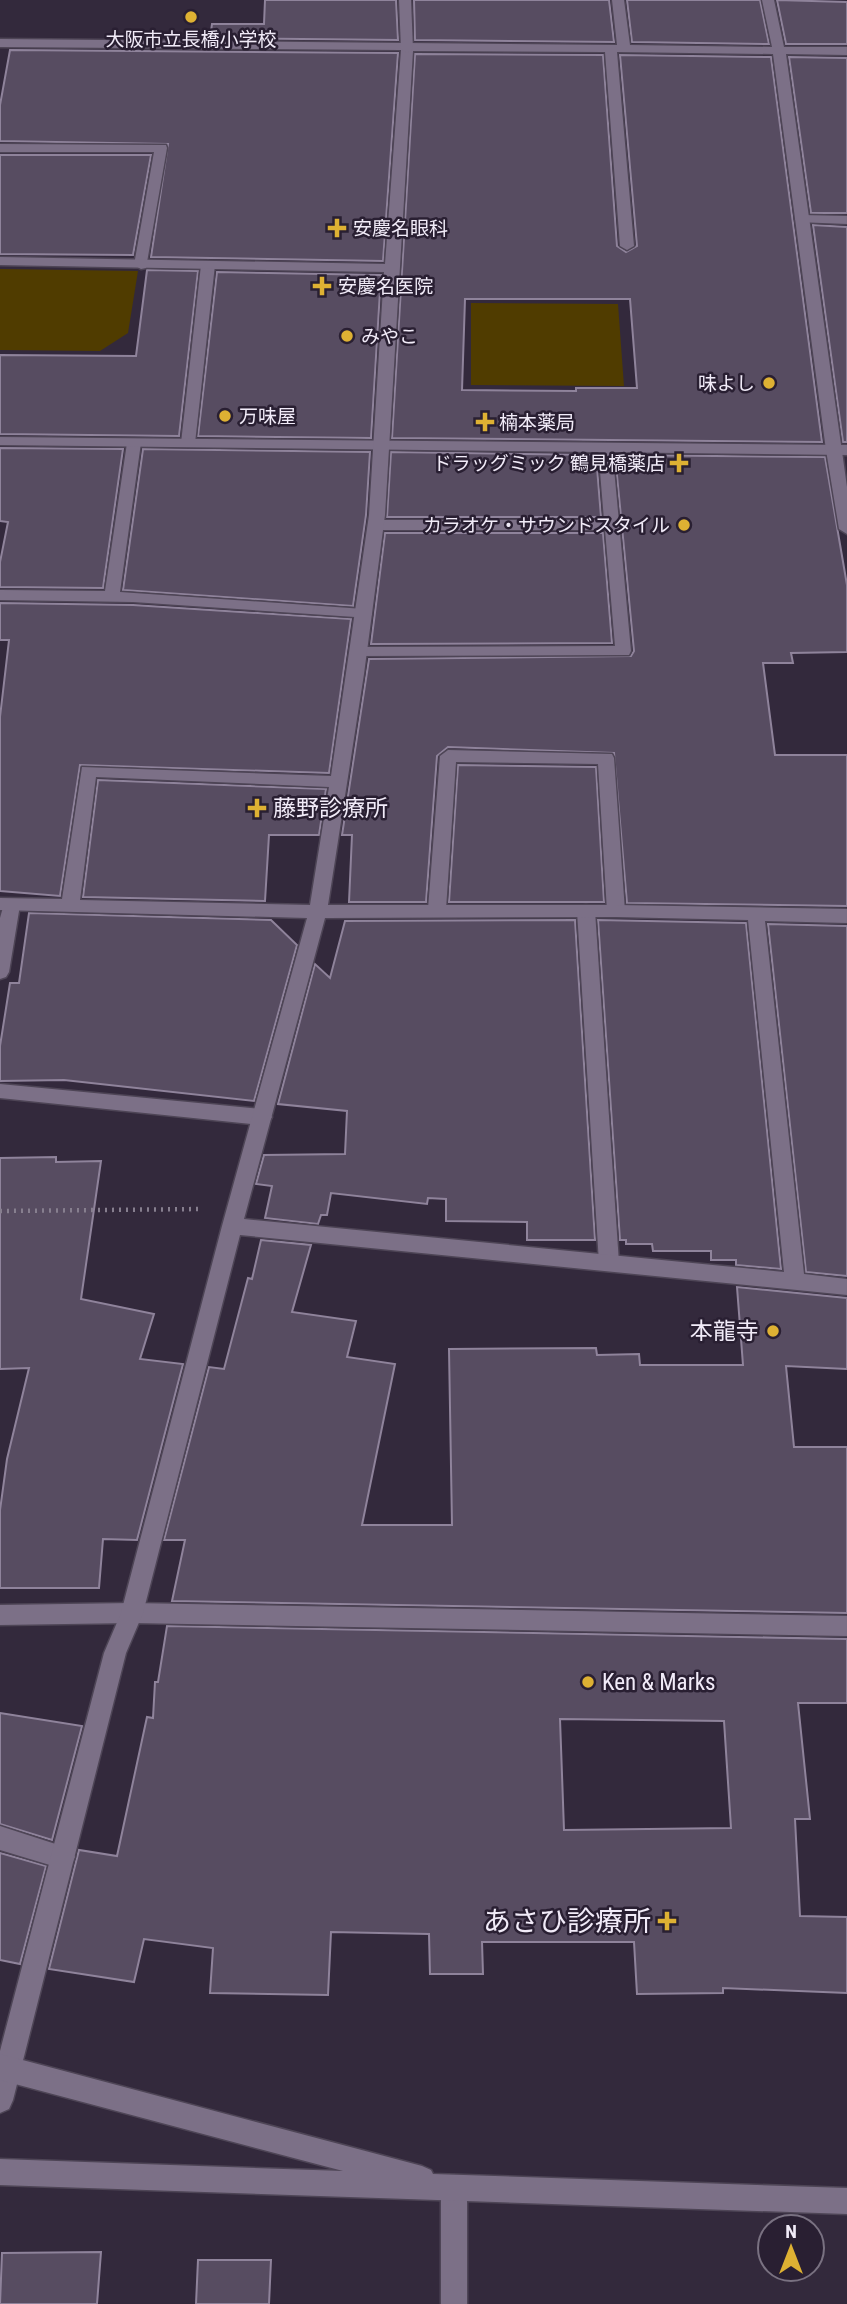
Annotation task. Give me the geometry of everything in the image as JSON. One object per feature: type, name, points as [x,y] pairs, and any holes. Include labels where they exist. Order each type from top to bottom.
[{"type":"street","points":[[0,2100],[4,2067],[63,1857],[115,1653],[132,1614],[234,1217],[318,912],[376,525],[407,49],[405,0]]},
{"type":"street","points":[[618,0],[617,49],[627,246]]},
{"type":"street","points":[[768,0],[779,51],[802,219],[840,450],[847,529]]},
{"type":"street","points":[[0,43],[407,49],[847,51]]},
{"type":"street","points":[[0,148],[161,148],[141,265]]},
{"type":"street","points":[[802,219],[847,220]]},
{"type":"street","points":[[0,261],[391,268]]},
{"type":"street","points":[[188,443],[208,265]]},
{"type":"street","points":[[0,441],[840,450]]},
{"type":"street","points":[[111,597],[134,443]]},
{"type":"street","points":[[359,652],[623,651],[606,447]]},
{"type":"street","points":[[376,525],[612,526]]},
{"type":"street","points":[[0,595],[111,597],[364,614]]},
{"type":"street","points":[[437,909],[447,756],[606,758],[615,911]]},
{"type":"street","points":[[70,906],[88,771],[339,782]]},
{"type":"street","points":[[0,972],[6,904],[318,912],[437,909],[847,916]]},
{"type":"street","points":[[586,911],[609,1263]]},
{"type":"street","points":[[756,916],[795,1282]]},
{"type":"street","points":[[0,1091],[262,1116]]},
{"type":"street","points":[[234,1217],[609,1263],[847,1287]]},
{"type":"street","points":[[0,1615],[132,1614],[847,1626]]},
{"type":"street","points":[[0,1838],[63,1857]]},
{"type":"street","points":[[4,2067],[453,2188]]},
{"type":"street","points":[[0,2172],[847,2201]]},
{"type":"street","points":[[453,2188],[454,2304]]},
{"type":"path","points":[[0,1211],[234,1217]]},
{"type":"shaded area","points":[[0,269],[138,271],[128,333],[100,351],[0,350]]},
{"type":"shaded area","points":[[471,303],[618,304],[624,386],[471,385]]},
{"type":"building","points":[[265,0],[396,0],[398,40],[210,38],[212,24],[264,24]]},
{"type":"building","points":[[414,0],[609,0],[614,42],[415,40]]},
{"type":"building","points":[[627,0],[760,0],[769,44],[632,42]]},
{"type":"building","points":[[777,0],[847,2],[847,44],[786,44]]},
{"type":"building","points":[[10,50],[398,53],[383,261],[151,257],[168,144],[0,141],[0,105]]},
{"type":"building","points":[[415,54],[603,55],[617,246],[626,252],[637,246],[620,55],[771,57],[822,442],[392,438]],"holes":[[[465,299],[630,299],[637,388],[576,388],[576,391],[462,390]]]},
{"type":"building","points":[[789,57],[847,58],[847,213],[811,213]]},
{"type":"building","points":[[0,155],[151,155],[133,255],[0,254]]},
{"type":"building","points":[[813,225],[847,227],[847,442],[843,442]]},
{"type":"building","points":[[147,270],[198,271],[179,436],[0,434],[0,355],[136,356]]},
{"type":"building","points":[[217,272],[381,275],[371,438],[198,436]]},
{"type":"building","points":[[0,448],[123,449],[103,588],[0,587],[0,562],[8,522],[0,521]]},
{"type":"building","points":[[143,449],[370,452],[366,515],[353,606],[123,590]]},
{"type":"building","points":[[391,452],[596,455],[601,517],[387,517]]},
{"type":"building","points":[[615,455],[825,457],[847,585],[847,652],[791,653],[793,663],[763,663],[775,755],[847,755],[847,906],[627,903],[614,753],[448,747],[437,756],[426,902],[349,902],[352,835],[342,835],[369,659],[631,656],[634,651]]},
{"type":"building","points":[[385,533],[603,533],[612,643],[371,644]]},
{"type":"building","points":[[0,603],[133,605],[351,619],[329,773],[80,765],[60,896],[0,891],[0,717],[9,640],[0,640]]},
{"type":"building","points":[[458,765],[596,767],[604,902],[449,902]]},
{"type":"building","points":[[98,780],[326,789],[319,835],[269,835],[265,901],[83,897]]},
{"type":"building","points":[[29,913],[271,920],[297,945],[254,1101],[64,1080],[0,1081],[0,1046],[10,983],[19,983]]},
{"type":"building","points":[[575,920],[595,1240],[527,1240],[527,1222],[446,1221],[446,1199],[428,1198],[427,1204],[331,1193],[327,1215],[321,1215],[318,1224],[265,1218],[272,1186],[256,1184],[264,1155],[345,1154],[347,1111],[278,1104],[315,964],[330,978],[345,921]]},
{"type":"building","points":[[598,920],[746,923],[781,1269],[736,1265],[736,1260],[711,1260],[711,1251],[653,1251],[652,1244],[626,1244],[626,1240],[620,1240]]},
{"type":"building","points":[[768,924],[847,926],[847,1276],[806,1272]]},
{"type":"building","points":[[56,1157],[56,1162],[101,1161],[81,1299],[154,1314],[140,1359],[183,1364],[137,1540],[103,1539],[99,1588],[0,1588],[0,1510],[7,1459],[29,1368],[0,1369],[0,1158]]},
{"type":"building","points":[[261,1240],[311,1245],[292,1312],[356,1321],[347,1357],[395,1364],[362,1525],[452,1525],[449,1349],[596,1348],[597,1355],[639,1354],[640,1365],[743,1365],[737,1287],[847,1298],[847,1369],[786,1366],[794,1447],[847,1447],[847,1613],[172,1601],[185,1540],[164,1540],[209,1367],[224,1369],[248,1278],[252,1279]]},
{"type":"building","points":[[167,1626],[847,1639],[847,1703],[798,1703],[810,1819],[795,1819],[800,1916],[847,1917],[847,1993],[723,1988],[723,1993],[637,1994],[634,1942],[482,1942],[483,1974],[430,1974],[429,1934],[331,1932],[328,1995],[210,1993],[213,1948],[144,1939],[134,1982],[49,1969],[79,1850],[117,1856],[147,1717],[153,1718],[155,1682],[158,1682]],"holes":[[[560,1719],[724,1721],[731,1828],[564,1830]]]},
{"type":"building","points":[[0,1713],[82,1726],[52,1840],[0,1824]]},
{"type":"building","points":[[0,1853],[46,1866],[20,1964],[0,1960]]},
{"type":"building","points":[[101,2252],[97,2304],[0,2304],[2,2253]]},
{"type":"building","points":[[198,2260],[271,2260],[269,2304],[196,2304]]},
{"type":"place","name":"大阪市立長橋小学校","points":[[191,17]]},
{"type":"place","name":"安慶名眼科","points":[[337,228]]},
{"type":"place","name":"安慶名医院","points":[[322,286]]},
{"type":"place","name":"みやこ","points":[[347,336]]},
{"type":"place","name":"味よし","points":[[769,383]]},
{"type":"place","name":"万味屋","points":[[225,416]]},
{"type":"place","name":"楠本薬局","points":[[485,422]]},
{"type":"place","name":"ドラッグミック 鶴見橋薬店","points":[[679,463]]},
{"type":"place","name":"カラオケ・サウンドスタイル","points":[[684,525]]},
{"type":"place","name":"藤野診療所","points":[[257,808]]},
{"type":"place","name":"本龍寺","points":[[773,1331]]},
{"type":"place","name":"Ken & Marks","points":[[588,1682]]},
{"type":"place","name":"あさひ診療所","points":[[667,1921]]}]
